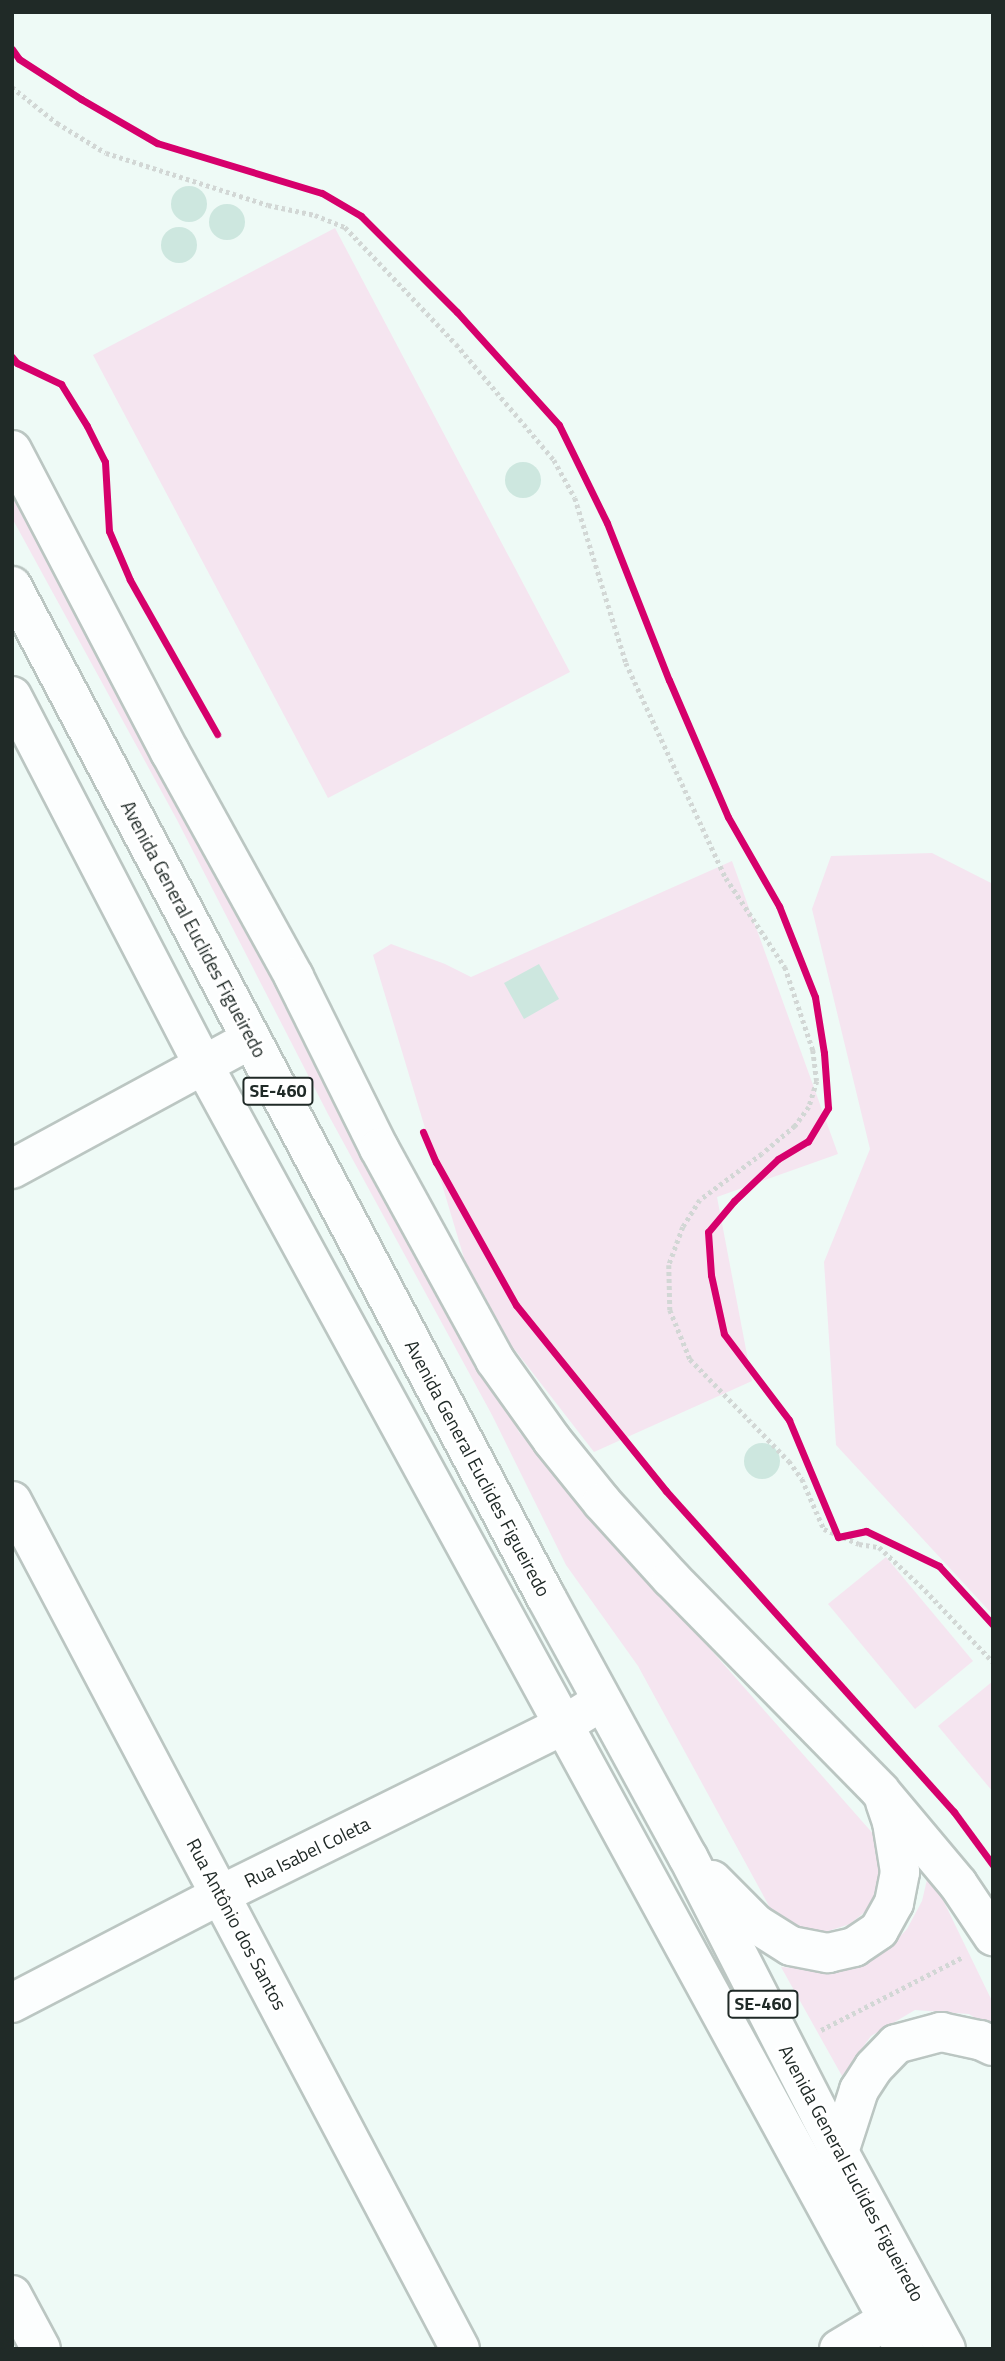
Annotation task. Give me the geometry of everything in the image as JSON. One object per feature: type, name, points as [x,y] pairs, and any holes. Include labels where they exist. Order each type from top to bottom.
[{"type":"main road","points":[[12,450],[170,752],[294,977],[379,1148],[495,1360],[552,1440],[602,1502],[671,1578],[880,1791],[958,1884],[983,1944]]},
{"type":"main road","name":"Avenida General Euclides Figueiredo","points":[[12,586],[602,1701],[688,1857],[839,2152],[904,2323]]},
{"type":"main road","name":"Avenida General Euclides Figueiredo","points":[[12,696],[204,1066],[562,1726],[904,2323],[946,2349]]},
{"type":"main road","points":[[12,1169],[251,1039]]},
{"type":"main road","name":"Rua Antônio dos Santos","points":[[12,1501],[222,1894],[460,2349]]},
{"type":"main road","name":"Rua Isabel Coleta","points":[[12,2003],[222,1894],[562,1726],[602,1701]]},
{"type":"main road","points":[[688,1857],[756,1924],[790,1946],[828,1953],[853,1947],[879,1930],[894,1903],[900,1872],[892,1822],[880,1791]]},
{"type":"main road","points":[[839,2152],[859,2090],[874,2067],[896,2044],[941,2032],[993,2046]]},
{"type":"main road","points":[[12,2295],[41,2349]]},
{"type":"main road","points":[[839,2349],[904,2323]]},
{"type":"path","points":[[12,87],[57,123],[106,153],[268,205],[315,215],[345,227],[456,344],[547,452],[564,479],[575,498],[626,663],[726,878],[785,967],[813,1050],[817,1081],[809,1107],[794,1126],[762,1154],[700,1200],[683,1227],[669,1265],[670,1310],[690,1359],[789,1461],[802,1479],[824,1530],[838,1537],[879,1547],[925,1590],[993,1662]]},
{"type":"path","points":[[825,1066],[826,1080]]},
{"type":"path","points":[[830,1518],[838,1537]]},
{"type":"path","points":[[838,1537],[856,1533]]},
{"type":"path","points":[[877,1536],[888,1540]]},
{"type":"path","points":[[821,2030],[983,1944]]},
{"type":"shaded area","points":[[335,228],[570,672],[328,798],[93,355]]},
{"type":"shaded area","points":[[12,491],[86,633],[519,1432],[883,1845],[883,1878],[871,1907],[850,1924],[819,1934],[801,1930],[775,1917],[638,1666],[566,1565],[492,1415],[329,1116],[176,818],[12,518]]},
{"type":"shaded area","points":[[932,853],[993,884],[993,1615],[836,1445],[824,1262],[870,1149],[812,909],[831,856]]},
{"type":"shaded area","points":[[732,861],[838,1154],[717,1197],[752,1381],[594,1452],[477,1301],[373,955],[391,944],[445,964],[471,977]]},
{"type":"shaded area","points":[[886,1557],[973,1661],[915,1709],[828,1604]]},
{"type":"shaded area","points":[[993,1681],[993,1792],[938,1726]]},
{"type":"shaded area","points":[[929,1871],[993,2003],[993,2030],[969,2014],[915,2010],[871,2036],[842,2076],[781,1967],[826,1970],[868,1963],[889,1948],[907,1929],[922,1901]]},
{"type":"building","points":[[189,186],[202,191],[207,204],[202,217],[189,222],[176,217],[171,204],[176,191]]},
{"type":"building","points":[[227,204],[240,209],[245,222],[240,235],[227,240],[214,235],[209,222],[214,209]]},
{"type":"building","points":[[179,227],[192,232],[197,245],[192,258],[179,263],[166,258],[161,245],[166,232]]},
{"type":"building","points":[[523,462],[536,467],[541,480],[536,493],[523,498],[510,493],[505,480],[510,467]]},
{"type":"building","points":[[539,964],[559,999],[524,1019],[504,983]]},
{"type":"building","points":[[762,1443],[775,1448],[780,1461],[775,1474],[762,1479],[749,1474],[744,1461],[749,1448]]},
{"type":"cycle path","points":[[12,49],[19,59],[157,143],[322,193],[361,216],[457,312],[559,425],[607,523],[669,680],[728,817],[779,906],[815,997],[824,1053],[828,1108],[808,1141],[778,1159],[734,1201],[708,1232],[711,1275],[724,1334],[789,1420],[838,1537],[866,1531],[939,1566],[993,1625]]},
{"type":"cycle path","points":[[12,357],[17,363],[61,384],[87,426],[105,462],[109,531],[130,580],[217,734]]},
{"type":"cycle path","points":[[423,1132],[436,1162],[516,1305],[666,1491],[954,1812],[993,1865]]}]
